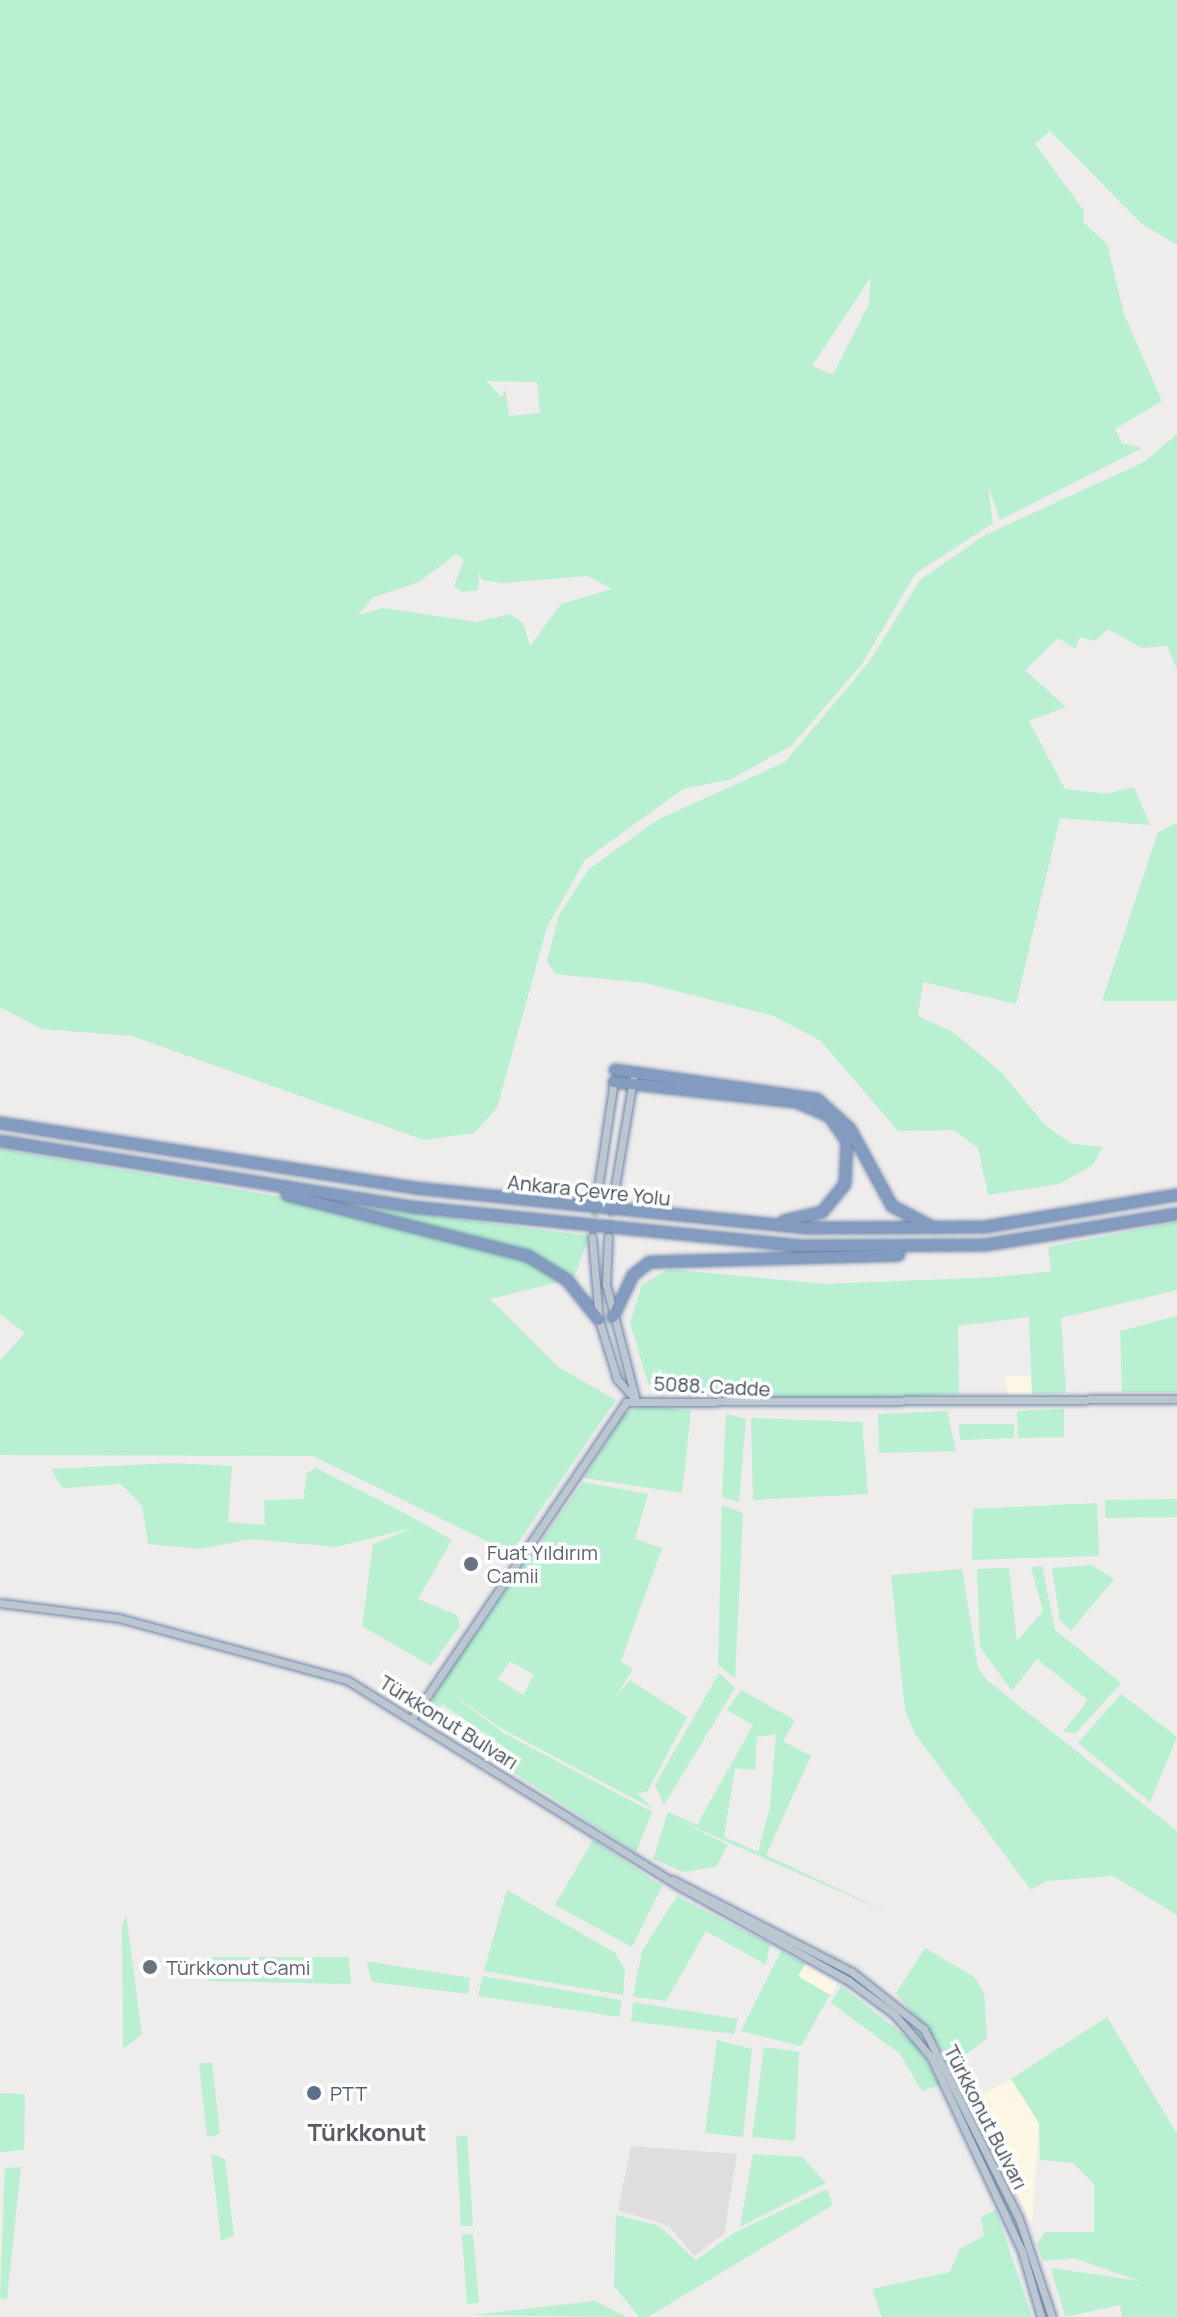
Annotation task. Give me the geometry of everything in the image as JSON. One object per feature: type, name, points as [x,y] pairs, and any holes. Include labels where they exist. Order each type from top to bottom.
[{"type":"highway","points":[[615,1076],[634,1072],[817,1099],[850,1129],[892,1206],[937,1229]]},
{"type":"highway","points":[[615,1076],[632,1084],[796,1102],[839,1129],[849,1171],[832,1204],[792,1221],[725,1222]]},
{"type":"highway","name":"Ankara Çevre Yolu","points":[[0,1123],[355,1180],[725,1222],[937,1229],[1051,1220],[1177,1195]]},
{"type":"highway","name":"Ankara Çevre Yolu","points":[[0,1141],[238,1182],[601,1229],[833,1248],[943,1248],[1053,1238],[1177,1214]]},
{"type":"highway","points":[[238,1182],[528,1256],[567,1280],[599,1320]]},
{"type":"highway","points":[[613,1317],[633,1275],[650,1262],[884,1257],[943,1248]]},
{"type":"street","points":[[612,1204],[634,1072]]},
{"type":"street","points":[[596,1201],[615,1076]]},
{"type":"street","points":[[592,1237],[599,1320],[617,1379],[635,1399]]},
{"type":"street","points":[[608,1237],[613,1317],[635,1399]]},
{"type":"street","name":"5088. Cadde","points":[[413,1717],[610,1423],[635,1399],[799,1406],[1177,1399]]},
{"type":"street","name":"Türkkonut Bulvarı","points":[[0,1603],[119,1618],[287,1658],[386,1698],[673,1880],[894,2014],[931,2057],[943,2088],[1010,2224],[1041,2317]]},
{"type":"street","name":"Türkkonut Bulvarı","points":[[673,1880],[794,1939],[902,2006],[924,2029],[962,2097],[1019,2219],[1052,2317]]},
{"type":"street","points":[[943,2088],[953,2083]]},
{"type":"street","points":[[951,2104],[962,2097]]},
{"type":"shaded area","points":[[1005,1376],[1031,1376],[1032,1394],[1008,1394]]},
{"type":"shaded area","points":[[805,1964],[837,1983],[830,1995],[798,1976]]},
{"type":"shaded area","points":[[1011,2079],[1039,2123],[1032,2225],[971,2100]]},
{"type":"shaded area","points":[[631,2146],[737,2154],[724,2234],[694,2256],[669,2226],[618,2210]]},
{"type":"green space","points":[[0,0],[1177,0],[1177,245],[1141,223],[1050,131],[1035,144],[1084,211],[1083,222],[1107,244],[1124,314],[1162,401],[1115,429],[1122,443],[1142,448],[1000,520],[988,485],[993,523],[915,574],[862,664],[792,745],[732,779],[683,789],[585,860],[547,927],[497,1108],[474,1133],[424,1140],[132,1036],[42,1029],[0,1007]],"holes":[[[871,277],[869,304],[833,375],[812,366]],[[487,381],[537,382],[540,413],[509,416],[505,389],[502,398]],[[456,554],[464,560],[454,586],[462,592],[478,590],[479,572],[482,580],[503,583],[587,576],[612,589],[561,604],[530,646],[523,623],[510,614],[477,622],[383,608],[358,615],[374,597],[419,582]]]},
{"type":"green space","points":[[1177,434],[1177,670],[1167,646],[1142,648],[1108,629],[1095,641],[1080,637],[1075,649],[1058,638],[1025,670],[1066,707],[1029,721],[1065,789],[1106,794],[1134,787],[1150,825],[1060,818],[1016,1004],[923,982],[918,1016],[953,1032],[1002,1073],[1045,1125],[1072,1144],[1103,1147],[1093,1165],[1059,1184],[988,1195],[978,1148],[954,1130],[898,1131],[821,1041],[774,1016],[645,983],[555,974],[547,961],[559,915],[588,870],[657,820],[785,762],[869,662],[920,580],[985,535],[1144,462]]},
{"type":"green space","points":[[1177,823],[1177,1001],[1102,1001],[1158,832]]},
{"type":"green space","points":[[0,1149],[270,1195],[589,1236],[574,1278],[490,1299],[558,1367],[616,1400],[511,1553],[313,1456],[0,1455],[0,1360],[25,1333],[0,1314]]},
{"type":"green space","points":[[1177,1222],[1177,1290],[1061,1318],[1066,1393],[1032,1394],[1029,1317],[958,1326],[959,1394],[783,1401],[649,1386],[630,1323],[642,1285],[668,1269],[825,1284],[999,1277],[1051,1271],[1048,1247]]},
{"type":"green space","points":[[1177,1316],[1177,1392],[1122,1392],[1120,1331]]},
{"type":"green space","points":[[644,1405],[691,1411],[682,1493],[584,1478],[625,1413]]},
{"type":"green space","points":[[1064,1409],[1064,1437],[1018,1438],[1017,1411]]},
{"type":"green space","points":[[947,1411],[956,1451],[879,1453],[878,1414]]},
{"type":"green space","points":[[726,1414],[746,1419],[739,1502],[722,1497]]},
{"type":"green space","points":[[751,1418],[862,1422],[868,1494],[753,1500]]},
{"type":"green space","points":[[959,1424],[1014,1424],[1014,1438],[960,1440]]},
{"type":"green space","points":[[173,1463],[232,1466],[228,1522],[265,1525],[264,1500],[303,1499],[307,1473],[316,1468],[410,1516],[452,1540],[418,1599],[457,1615],[460,1626],[431,1666],[362,1626],[373,1544],[415,1527],[336,1547],[251,1539],[200,1549],[148,1544],[142,1506],[121,1484],[62,1488],[51,1469]]},
{"type":"green space","points":[[583,1482],[648,1494],[635,1539],[662,1548],[621,1661],[633,1669],[615,1698],[630,1680],[687,1717],[647,1792],[637,1793],[653,1809],[504,1730],[442,1687],[504,1733],[652,1812],[636,1852],[469,1744],[507,1767],[514,1754],[442,1704],[433,1720],[430,1718],[430,1705],[448,1673]],"holes":[[[510,1661],[534,1675],[523,1695],[498,1679]]]},
{"type":"green space","points":[[1177,1499],[1177,1517],[1105,1518],[1105,1500]]},
{"type":"green space","points":[[1097,1503],[1099,1556],[972,1560],[973,1509]]},
{"type":"green space","points":[[722,1505],[743,1513],[735,1678],[718,1665]]},
{"type":"green space","points":[[1092,1565],[1114,1579],[1071,1631],[1060,1620],[1052,1568]]},
{"type":"green space","points":[[1042,1566],[1055,1630],[1121,1683],[1076,1733],[1063,1732],[1088,1700],[1037,1659],[1012,1691],[980,1647],[977,1569],[1009,1568],[1017,1641],[1043,1611],[1031,1567]]},
{"type":"green space","points":[[962,1569],[978,1668],[988,1681],[1177,1831],[1177,1915],[1113,1876],[1046,1881],[1031,1890],[915,1734],[905,1710],[891,1575]]},
{"type":"green space","points":[[719,1673],[735,1688],[664,1805],[655,1785]]},
{"type":"green space","points":[[741,1690],[795,1720],[783,1741],[811,1756],[766,1855],[898,1917],[673,1818],[728,1845],[716,1867],[683,1872],[653,1859],[668,1812],[697,1825],[753,1725],[727,1710]],"holes":[[[776,1734],[770,1807],[758,1852],[724,1837],[735,1768],[755,1770],[757,1737]]]},
{"type":"green space","points":[[1121,1694],[1177,1737],[1150,1802],[1078,1743]]},
{"type":"green space","points":[[593,1840],[662,1886],[632,1947],[555,1905]]},
{"type":"green space","points":[[507,1890],[615,1953],[625,1970],[623,1995],[484,1971]]},
{"type":"green space","points":[[677,1896],[770,1944],[766,1965],[706,1931],[666,2001],[633,1997],[642,1951]]},
{"type":"green space","points":[[126,1914],[142,2034],[123,2049],[122,1927]]},
{"type":"green space","points":[[925,1948],[974,1977],[984,1992],[987,2038],[954,2064],[896,1993]]},
{"type":"green space","points":[[781,1951],[805,1964],[798,1976],[830,1995],[801,2046],[741,2031]]},
{"type":"green space","points":[[204,1957],[349,1957],[351,1984],[209,1981]]},
{"type":"green space","points":[[366,1961],[470,1978],[468,1994],[372,1982]]},
{"type":"green space","points":[[483,1976],[621,2000],[620,2017],[478,1996]]},
{"type":"green space","points":[[841,1986],[917,2045],[940,2085],[922,2091],[900,2054],[831,2003]]},
{"type":"green space","points":[[633,2002],[738,2019],[734,2034],[631,2021]]},
{"type":"green space","points":[[1107,2017],[1177,2134],[1177,2317],[1122,2317],[1120,2305],[1065,2317],[1051,2268],[1140,2281],[1074,2258],[1043,2261],[1037,2244],[1045,2232],[1094,2232],[1094,2184],[1073,2163],[1040,2160],[1039,2123],[1011,2079]]},
{"type":"green space","points":[[717,2040],[752,2049],[743,2137],[705,2133]]},
{"type":"green space","points":[[764,2047],[799,2052],[795,2141],[752,2137]]},
{"type":"green space","points":[[199,2063],[212,2063],[220,2133],[214,2136],[207,2137]]},
{"type":"green space","points":[[0,2093],[25,2094],[24,2150],[0,2152]]},
{"type":"green space","points":[[467,2135],[473,2226],[461,2226],[456,2136]]},
{"type":"green space","points":[[211,2154],[225,2159],[234,2236],[221,2241]]},
{"type":"green space","points":[[753,2154],[802,2157],[826,2183],[740,2227]]},
{"type":"green space","points":[[21,2167],[7,2299],[0,2298],[5,2168]]},
{"type":"green space","points":[[827,2189],[833,2205],[648,2317],[639,2317],[614,2286],[616,2215],[659,2226],[696,2260],[734,2233]]},
{"type":"green space","points":[[996,2210],[1032,2317],[882,2317],[872,2289],[950,2272],[960,2249],[984,2236],[981,2217]]},
{"type":"green space","points":[[473,2234],[479,2303],[467,2304],[462,2235]]},
{"type":"green space","points":[[595,2301],[627,2317],[471,2315],[586,2302]]},
{"type":"tunnel","points":[[592,1237],[596,1203]]},
{"type":"tunnel","points":[[608,1237],[612,1204]]},
{"type":"place","name":"Fuat Yıldırım Camii","points":[[471,1564]]},
{"type":"place","name":"Türkkonut Cami","points":[[150,1967]]},
{"type":"place","name":"PTT","points":[[314,2093]]},
{"type":"district","name":"Türkkonut","points":[[367,2132]]}]
